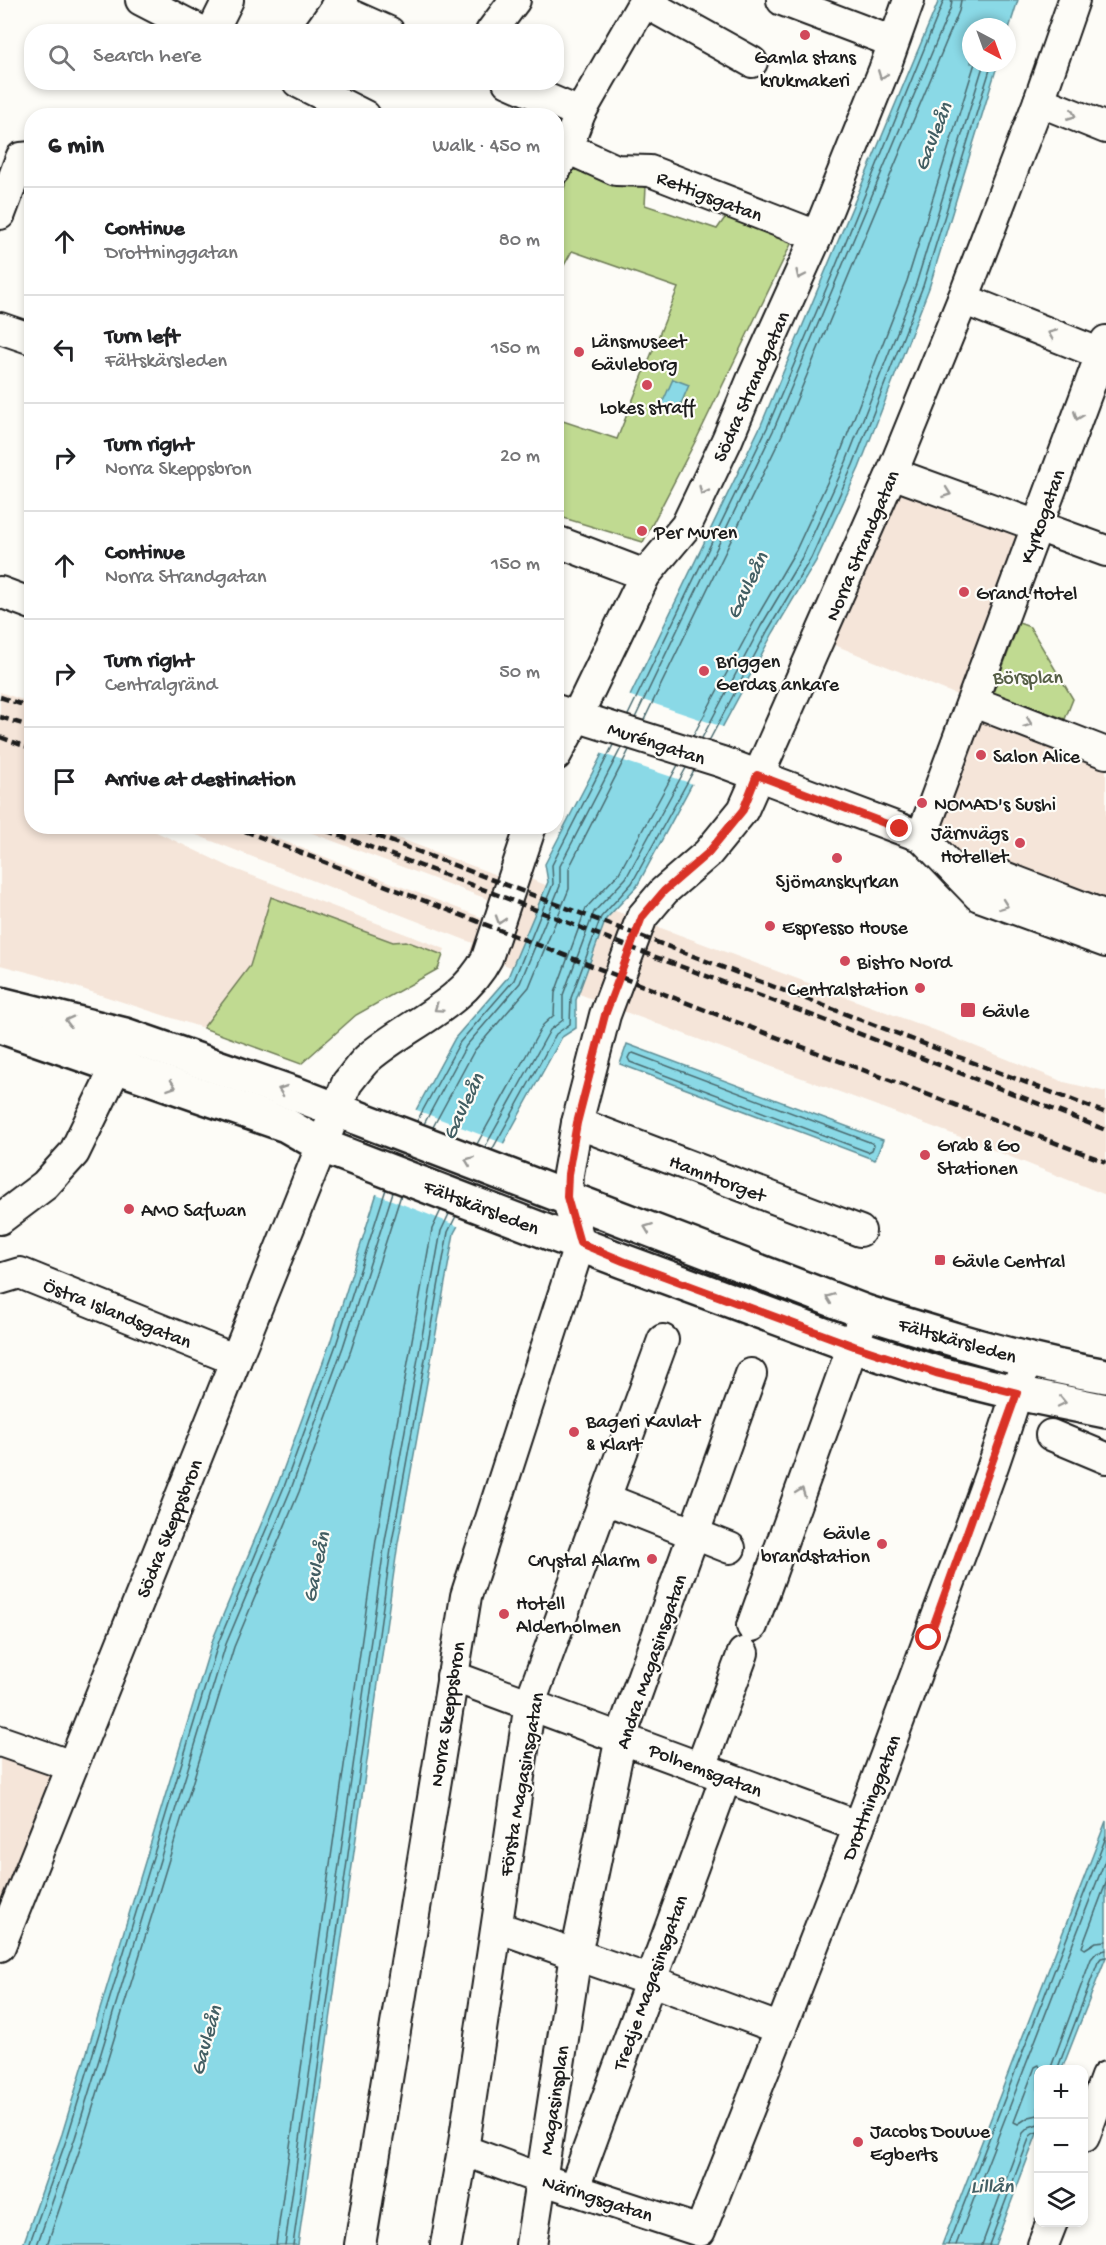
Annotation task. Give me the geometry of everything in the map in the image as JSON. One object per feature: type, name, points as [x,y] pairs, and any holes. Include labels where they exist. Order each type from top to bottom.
[{"type":"main road","name":"Fältskärsleden","points":[[0,1004],[125,1035],[298,1095],[865,1312],[1026,1359],[1106,1376]]},
{"type":"main road","name":"Fältskärsleden","points":[[0,1026],[286,1125],[324,1146],[623,1261],[854,1346],[936,1373],[1017,1393],[1106,1411]]},
{"type":"street","points":[[141,0],[188,24]]},
{"type":"street","points":[[216,24],[228,0]]},
{"type":"street","points":[[496,24],[515,0]]},
{"type":"street","points":[[782,0],[893,42]]},
{"type":"street","name":"Södra Strandgatan","points":[[567,713],[645,574],[686,526],[727,440],[817,236],[884,70],[909,0]]},
{"type":"street","name":"Norra Strandgatan","points":[[567,1197],[568,1174],[577,1123],[605,1015],[642,917],[664,891],[708,853],[743,810],[892,473],[963,299],[1039,101],[1074,0]]},
{"type":"street","points":[[564,154],[580,113],[645,1],[752,62]]},
{"type":"street","points":[[332,13],[365,24]]},
{"type":"street","points":[[314,90],[349,108]]},
{"type":"street","points":[[527,90],[580,113]]},
{"type":"street","points":[[1039,101],[1106,128]]},
{"type":"street","points":[[0,214],[21,158],[24,158]]},
{"type":"street","name":"Rettigsgatan","points":[[564,159],[616,170],[650,171],[817,236]]},
{"type":"street","points":[[963,299],[1104,350]]},
{"type":"street","points":[[0,328],[24,336]]},
{"type":"street","name":"Kyrkogatan","points":[[916,830],[974,702],[1037,526],[1104,350]]},
{"type":"street","points":[[892,473],[1106,551]]},
{"type":"street","points":[[564,544],[645,574]]},
{"type":"street","points":[[0,592],[24,601]]},
{"type":"street","points":[[974,702],[1106,753]]},
{"type":"street","name":"Muréngatan","points":[[567,713],[712,759],[916,830]]},
{"type":"street","points":[[916,830],[979,896],[1106,942]]},
{"type":"street","points":[[336,1111],[347,1083],[366,1059],[463,990],[481,969],[487,958],[528,834]]},
{"type":"street","points":[[957,873],[992,872],[1106,916]]},
{"type":"street","points":[[0,1219],[45,1185],[74,1153],[116,1067],[125,1035]]},
{"type":"street","name":"Södra Skeppsbron","points":[[0,1946],[324,1146],[336,1111]]},
{"type":"street","name":"Hamntorget","points":[[577,1123],[860,1231]]},
{"type":"street","points":[[567,1197],[580,1243]]},
{"type":"street","name":"Norra Skeppsbron","points":[[360,2245],[466,1596],[580,1243]]},
{"type":"street","name":"Östra Islandsgatan","points":[[0,1277],[20,1273],[236,1360]]},
{"type":"street","name":"Tredje Magasinsgatan","points":[[574,2188],[650,1980],[714,1772],[748,1640],[865,1312]]},
{"type":"street","name":"Första Magasinsgatan","points":[[446,2245],[463,2150],[530,1703],[663,1340]]},
{"type":"street","name":"Drottninggatan","points":[[700,2231],[915,1682],[1017,1393],[1026,1359]]},
{"type":"street","name":"Andra Magasinsgatan","points":[[576,1955],[621,1737],[751,1374]]},
{"type":"street","points":[[1052,1435],[1106,1458]]},
{"type":"street","points":[[606,1499],[730,1548]]},
{"type":"street","name":"Polhemsgatan","points":[[452,1676],[858,1826]]},
{"type":"street","points":[[0,1741],[72,1766]]},
{"type":"street","points":[[496,1927],[650,1980],[781,2029]]},
{"type":"street","name":"Magasinsplan","points":[[531,2245],[576,1955]]},
{"type":"street","points":[[1088,2124],[1106,2077]]},
{"type":"street","name":"Näringsgatan","points":[[463,2150],[541,2179],[700,2231]]},
{"type":"street","points":[[1043,2245],[1050,2227]]},
{"type":"shaded area","points":[[892,473],[1037,526],[974,702],[820,639]]},
{"type":"shaded area","points":[[0,692],[24,701],[24,834],[161,834],[232,868],[445,949],[443,955],[406,941],[393,942],[272,897],[250,966],[203,1028],[39,975],[0,965]]},
{"type":"shaded area","points":[[974,702],[1106,753],[1106,905],[922,837]]},
{"type":"shaded area","points":[[194,834],[265,834],[483,918],[490,900],[315,834],[388,834],[499,876],[503,869],[937,1031],[1064,1082],[1106,1092],[1106,1195],[963,1138],[628,1013],[470,951],[473,943]]},
{"type":"shaded area","points":[[0,1746],[65,1770],[0,1933]]},
{"type":"green space","points":[[573,164],[646,187],[645,205],[717,229],[727,215],[793,240],[697,438],[643,542],[564,518],[564,421],[617,439],[678,288],[572,251],[564,265],[564,189]]},
{"type":"green space","name":"Börsplan","points":[[1019,623],[1030,627],[1073,699],[1065,719],[993,693]]},
{"type":"green space","points":[[271,897],[393,942],[406,941],[443,955],[438,969],[356,1015],[301,1064],[203,1028],[250,966]]},
{"type":"water","name":"Gavleån","points":[[939,0],[1018,0],[1012,18],[962,18],[962,72],[995,72],[929,288],[859,468],[816,561],[773,633],[637,886],[606,919],[576,1000],[576,1028],[562,1037],[454,1233],[398,1543],[298,2245],[23,2245],[62,2134],[213,1639],[278,1484],[330,1343],[376,1196],[416,1110],[455,1038],[508,977],[548,882],[545,864],[561,834],[564,834],[564,827],[600,758],[761,425]]},
{"type":"water","points":[[673,379],[689,385],[677,413],[661,406]]},
{"type":"water","points":[[627,1044],[883,1140],[875,1160],[620,1064]]},
{"type":"water","name":"Lillån","points":[[1106,1821],[1106,1957],[1064,2065],[1034,2065],[1034,2142],[995,2245],[942,2245]]},
{"type":"pier","points":[[628,695],[726,728],[696,785],[600,753]]},
{"type":"pier","points":[[414,1109],[505,1144],[460,1227],[374,1193]]},
{"type":"railway","points":[[0,697],[24,705]]},
{"type":"railway","points":[[0,717],[24,724]]},
{"type":"railway","points":[[0,737],[24,746]]},
{"type":"railway","points":[[253,834],[731,1020],[1106,1162]]},
{"type":"railway","points":[[335,834],[1106,1130]]},
{"type":"railway","points":[[372,834],[1106,1113]]},
{"type":"place","name":"Gamla stans krukmakeri","points":[[805,35]]},
{"type":"place","name":"Länsmuseet Gävleborg","points":[[579,352]]},
{"type":"place","name":"Lokes straff","points":[[647,385]]},
{"type":"place","name":"Per Muren","points":[[642,531]]},
{"type":"place","name":"Grand Hotel","points":[[964,592]]},
{"type":"place","name":"Briggen Gerdas ankare","points":[[704,671]]},
{"type":"place","name":"Salon Alice","points":[[981,755]]},
{"type":"place","name":"NOMAD's Sushi","points":[[922,803]]},
{"type":"place","name":"Järnvägs Hotellet","points":[[1020,843]]},
{"type":"place","name":"Sjömanskyrkan","points":[[837,858]]},
{"type":"place","name":"Espresso House","points":[[770,926]]},
{"type":"place","name":"Bistro Nord","points":[[845,961]]},
{"type":"place","name":"Centralstation","points":[[920,988]]},
{"type":"place","name":"Gävle","points":[[968,1010]]},
{"type":"place","name":"Grab & Go Stationen","points":[[925,1155]]},
{"type":"place","name":"AMO Safwan","points":[[129,1209]]},
{"type":"place","name":"Gävle Central","points":[[940,1260]]},
{"type":"place","name":"Bageri Kavlat & Klart","points":[[574,1432]]},
{"type":"place","name":"Gävle brandstation","points":[[882,1544]]},
{"type":"place","name":"Crystal Alarm","points":[[652,1559]]},
{"type":"place","name":"Hotell Alderholmen","points":[[504,1614]]},
{"type":"place","name":"Jacobs Douwe Egberts","points":[[858,2142]]},
{"type":"route","points":[[900,829],[757,775],[743,810],[708,853],[664,891],[642,917],[605,1015],[597,1043],[577,1123],[568,1174],[567,1197],[580,1243],[854,1346],[936,1373],[1017,1393],[929,1638]]}]
